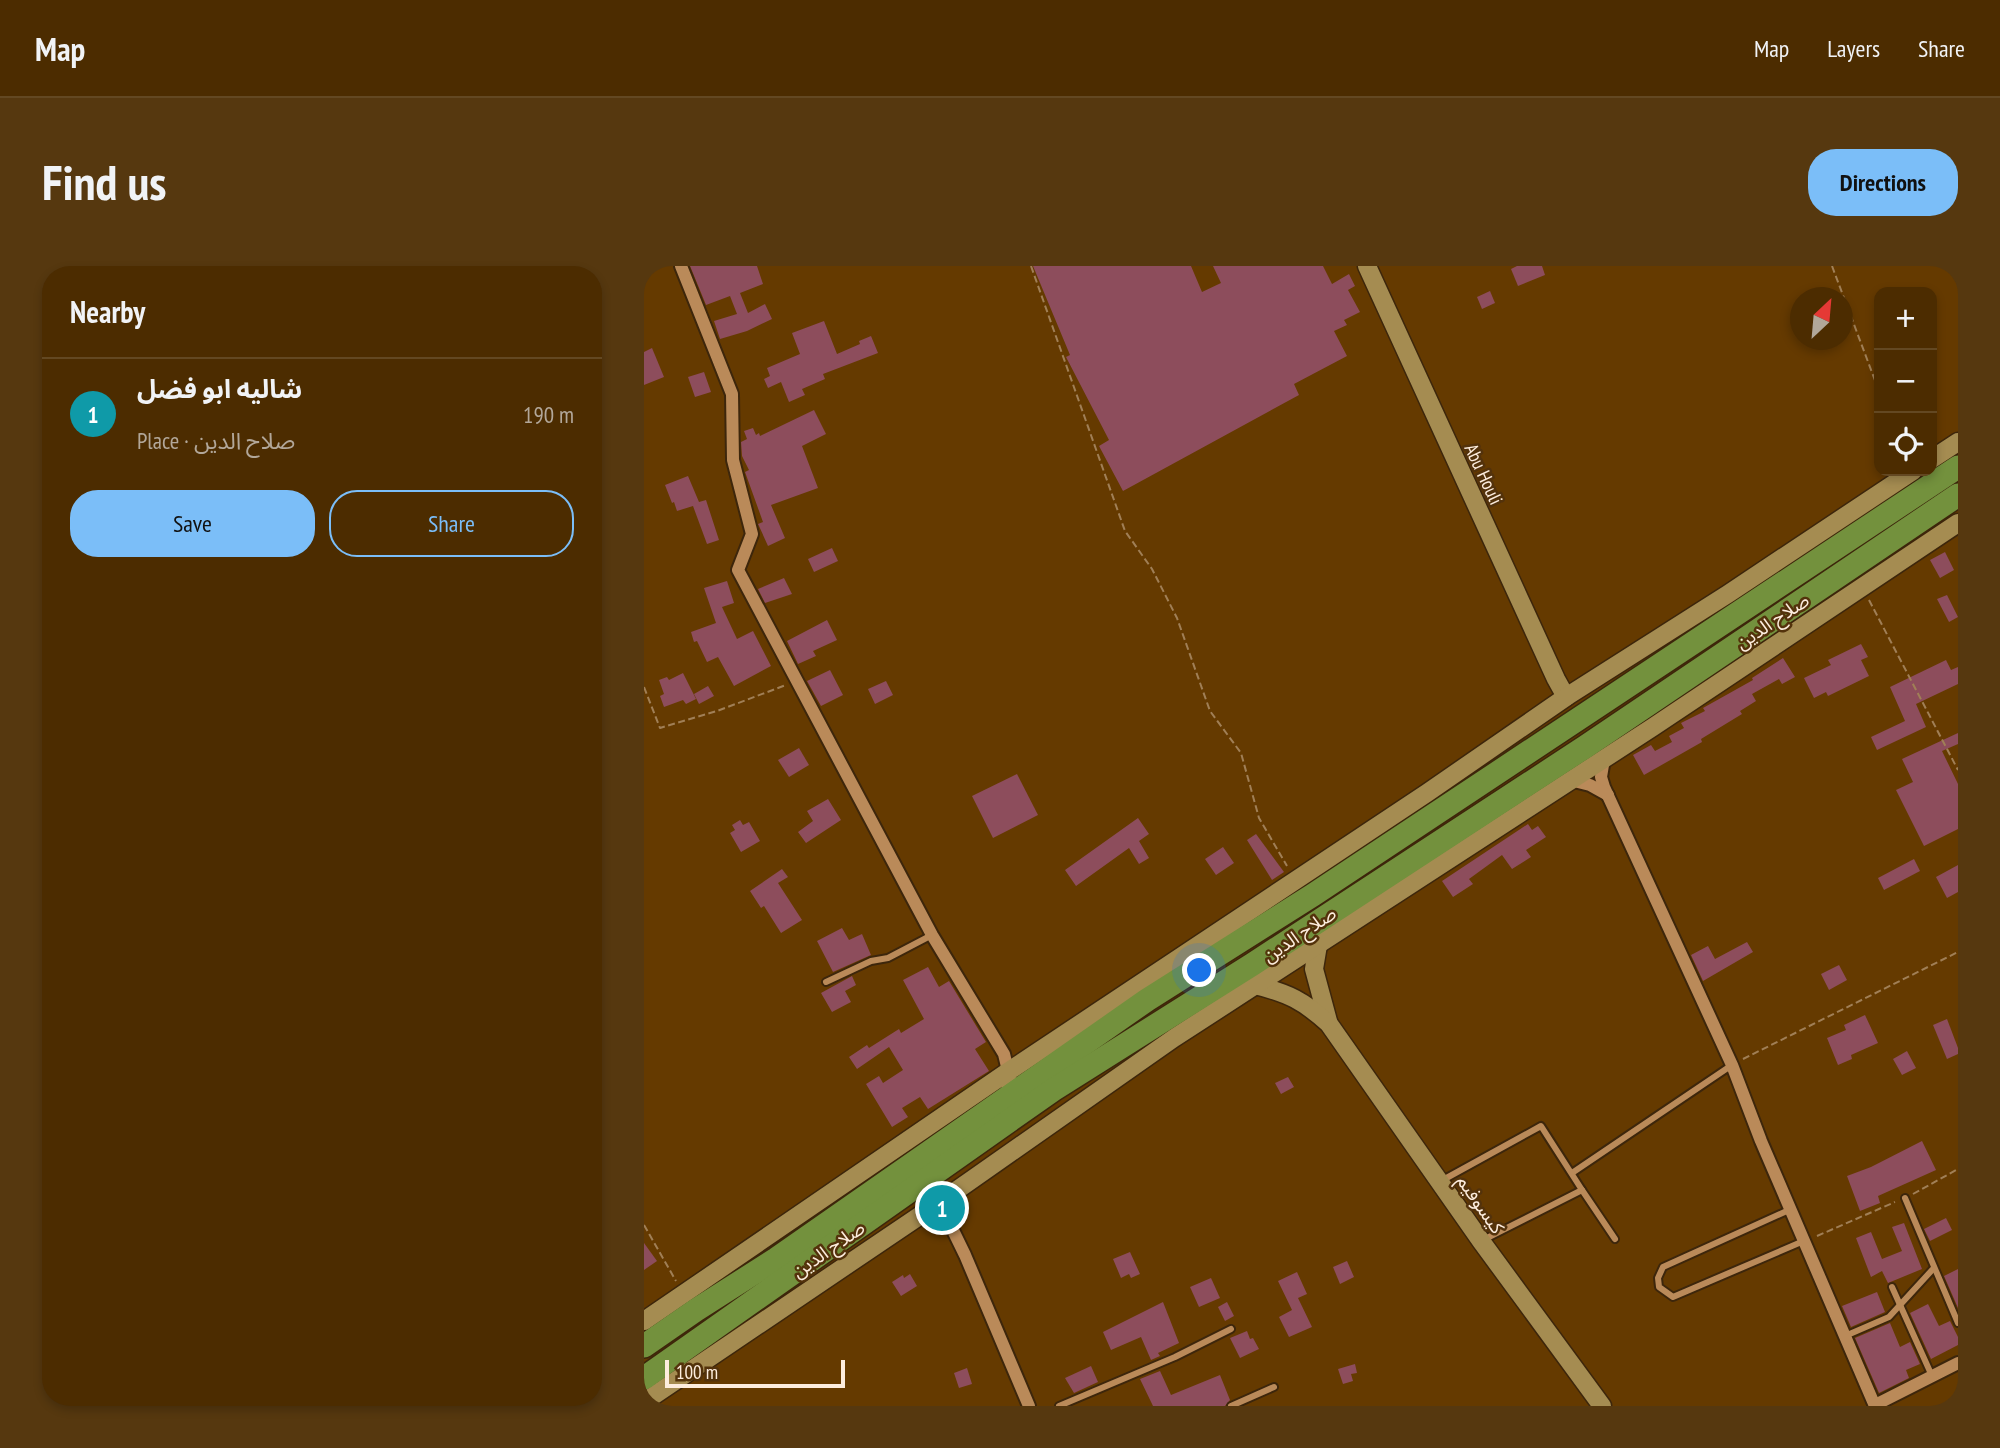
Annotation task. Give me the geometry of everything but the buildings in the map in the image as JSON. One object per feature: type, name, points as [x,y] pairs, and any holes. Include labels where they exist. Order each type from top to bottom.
[{"type":"highway","name":"صلاح الدين","points":[[644,1346],[776,1259],[1147,1000],[1313,895],[1958,467]]},
{"type":"highway","name":"صلاح الدين","points":[[644,1378],[1053,1090],[1254,964],[1585,747],[1958,495]]},
{"type":"highway","points":[[1892,510],[1894,527],[1904,533]]},
{"type":"main road","name":"Abu Houli","points":[[1367,266],[1566,697]]},
{"type":"main road","points":[[1937,456],[1958,442]]},
{"type":"main road","points":[[644,1321],[1009,1071],[1566,697],[1905,476]]},
{"type":"main road","points":[[644,1402],[940,1202],[1107,1083],[1604,759],[1958,523]]},
{"type":"main road","name":"كيسوفيم","points":[[1318,945],[1314,969],[1329,1024]]},
{"type":"main road","name":"كيسوفيم","points":[[1255,985],[1291,995],[1309,1005],[1329,1024],[1602,1406]]},
{"type":"street","points":[[681,266],[732,394],[733,460],[752,534],[738,570],[932,935],[1003,1054],[1009,1071],[1009,1086],[1005,1098]]},
{"type":"street","points":[[1604,759],[1601,777],[1608,795],[1732,1065],[1875,1406],[1958,1363]]},
{"type":"street","points":[[1569,780],[1590,785],[1608,795]]},
{"type":"street","points":[[928,1179],[971,1268],[1029,1406]]},
{"type":"lane","points":[[826,982],[871,961],[888,958],[932,935]]},
{"type":"lane","points":[[1572,1173],[1732,1065]]},
{"type":"lane","points":[[1440,1182],[1541,1126],[1615,1240]]},
{"type":"lane","points":[[1482,1241],[1582,1190]]},
{"type":"lane","points":[[1905,1198],[1958,1323]]},
{"type":"lane","points":[[1791,1209],[1664,1267],[1658,1278],[1659,1287],[1673,1297],[1806,1240]]},
{"type":"lane","points":[[1845,1336],[1889,1317],[1933,1269]]},
{"type":"lane","points":[[1892,1287],[1932,1376]]},
{"type":"lane","points":[[1059,1406],[1175,1357],[1231,1329]]},
{"type":"lane","points":[[1231,1406],[1274,1387]]},
{"type":"path","points":[[1031,266],[1125,531],[1152,569],[1177,618],[1210,711],[1241,753],[1259,818],[1286,864],[1298,878]]},
{"type":"path","points":[[1832,266],[1874,378]]},
{"type":"path","points":[[1862,586],[1958,770]]},
{"type":"path","points":[[644,687],[660,729],[796,681]]},
{"type":"path","points":[[1732,1065],[1958,952]]},
{"type":"path","points":[[1806,1240],[1905,1198],[1958,1169]]},
{"type":"path","points":[[644,1224],[684,1294]]},
{"type":"place","name":"شاليه ابو فضل","points":[[942,1208]]}]
